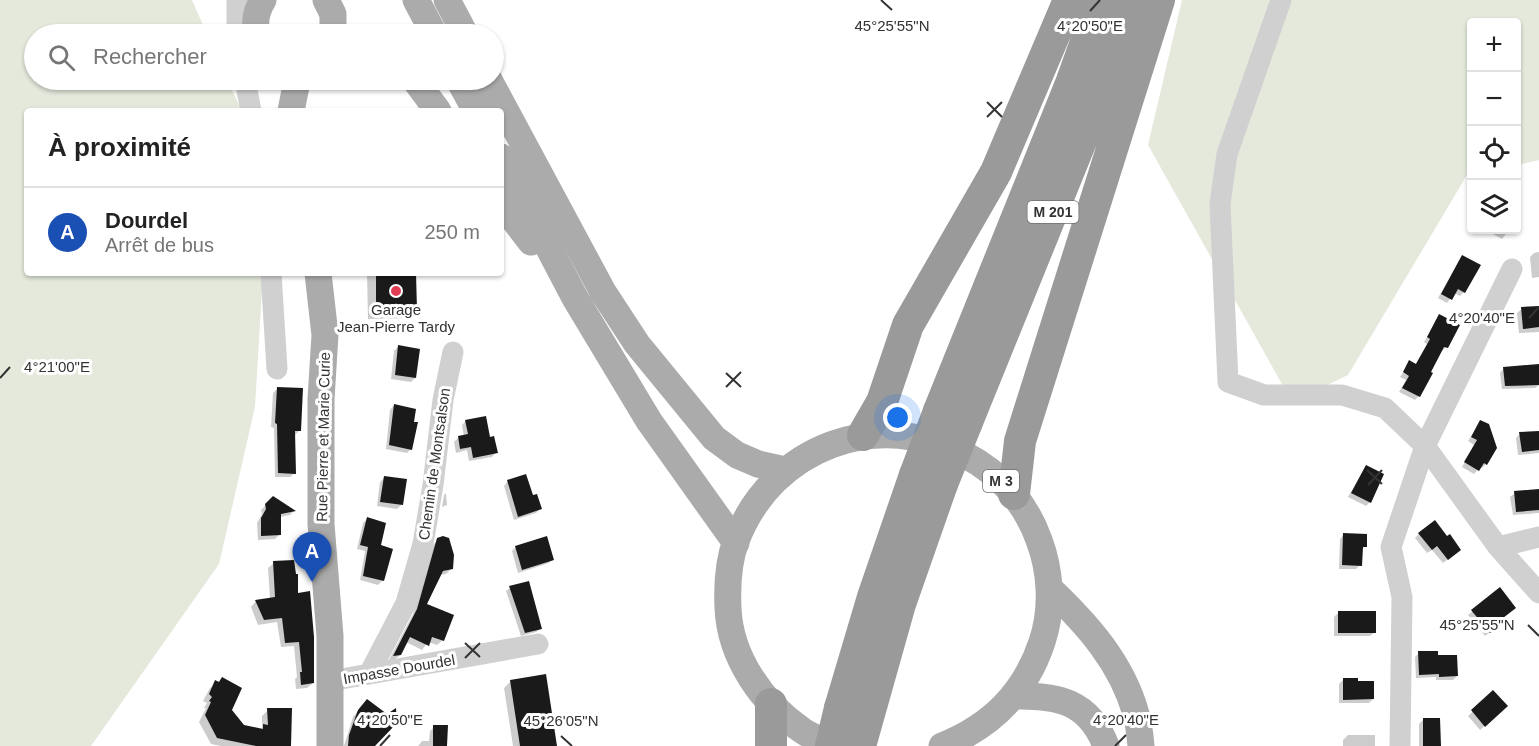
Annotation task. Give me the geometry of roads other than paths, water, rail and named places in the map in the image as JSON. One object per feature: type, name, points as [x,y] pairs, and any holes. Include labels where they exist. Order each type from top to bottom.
[{"type":"highway","points":[[863,435],[882,402],[908,325],[996,172],[1069,0]]},
{"type":"highway","name":"M 201","points":[[831,746],[856,724],[873,597],[928,480],[953,416],[1101,0]]},
{"type":"highway","name":"M 201","points":[[953,416],[1100,94],[1132,0]]},
{"type":"highway","points":[[1014,494],[1020,441],[1159,0]]},
{"type":"highway","points":[[771,704],[771,746]]},
{"type":"main road","points":[[256,24],[259,8],[264,0]]},
{"type":"main road","points":[[416,0],[429,24]]},
{"type":"main road","points":[[447,0],[460,24]]},
{"type":"main road","points":[[279,90],[280,108]]},
{"type":"main road","points":[[292,108],[295,90]]},
{"type":"main road","points":[[422,90],[436,108]]},
{"type":"main road","points":[[464,90],[474,108]]},
{"type":"main road","points":[[494,90],[603,292],[637,344],[714,438],[737,455],[758,464],[785,470]]},
{"type":"main road","points":[[504,163],[575,298],[649,421],[736,543]]},
{"type":"main road","points":[[504,206],[575,298]]},
{"type":"main road","name":"Rue Pierre et Marie Curie","points":[[318,276],[325,335],[321,399],[321,524],[330,636],[330,746]]},
{"type":"main road","name":"M 3","points":[[837,746],[805,732],[771,704],[750,676],[735,645],[728,611],[728,576],[736,543],[753,507],[764,491],[785,470],[822,448],[863,435],[905,434],[947,444],[984,465],[1014,494],[1033,523],[1045,555],[1050,589],[1046,628],[1034,664],[1014,696],[990,720],[963,738],[942,746]]},
{"type":"main road","points":[[1050,589],[1097,637],[1120,675],[1136,713],[1141,746]]},
{"type":"main road","points":[[1014,696],[1050,697],[1065,701],[1086,714],[1095,724],[1106,746]]},
{"type":"street","points":[[237,0],[237,24]]},
{"type":"street","points":[[1281,0],[1227,154],[1221,194],[1228,382],[1264,395],[1342,395],[1385,408],[1425,446],[1498,547],[1539,593]]},
{"type":"street","points":[[247,90],[250,108]]},
{"type":"street","points":[[1400,746],[1402,597],[1391,548],[1425,446],[1512,269]]},
{"type":"street","points":[[271,276],[278,369]]},
{"type":"street","name":"Chemin de Montsalson","points":[[369,674],[406,603],[423,544],[443,400],[453,352]]},
{"type":"street","points":[[1498,547],[1539,537]]},
{"type":"street","name":"Impasse Dourdel","points":[[330,681],[538,645]]},
{"type":"place","name":"Garage Jean-Pierre Tardy","points":[[396,291]]},
{"type":"place","name":"Dourdel","points":[[312,582]]}]
